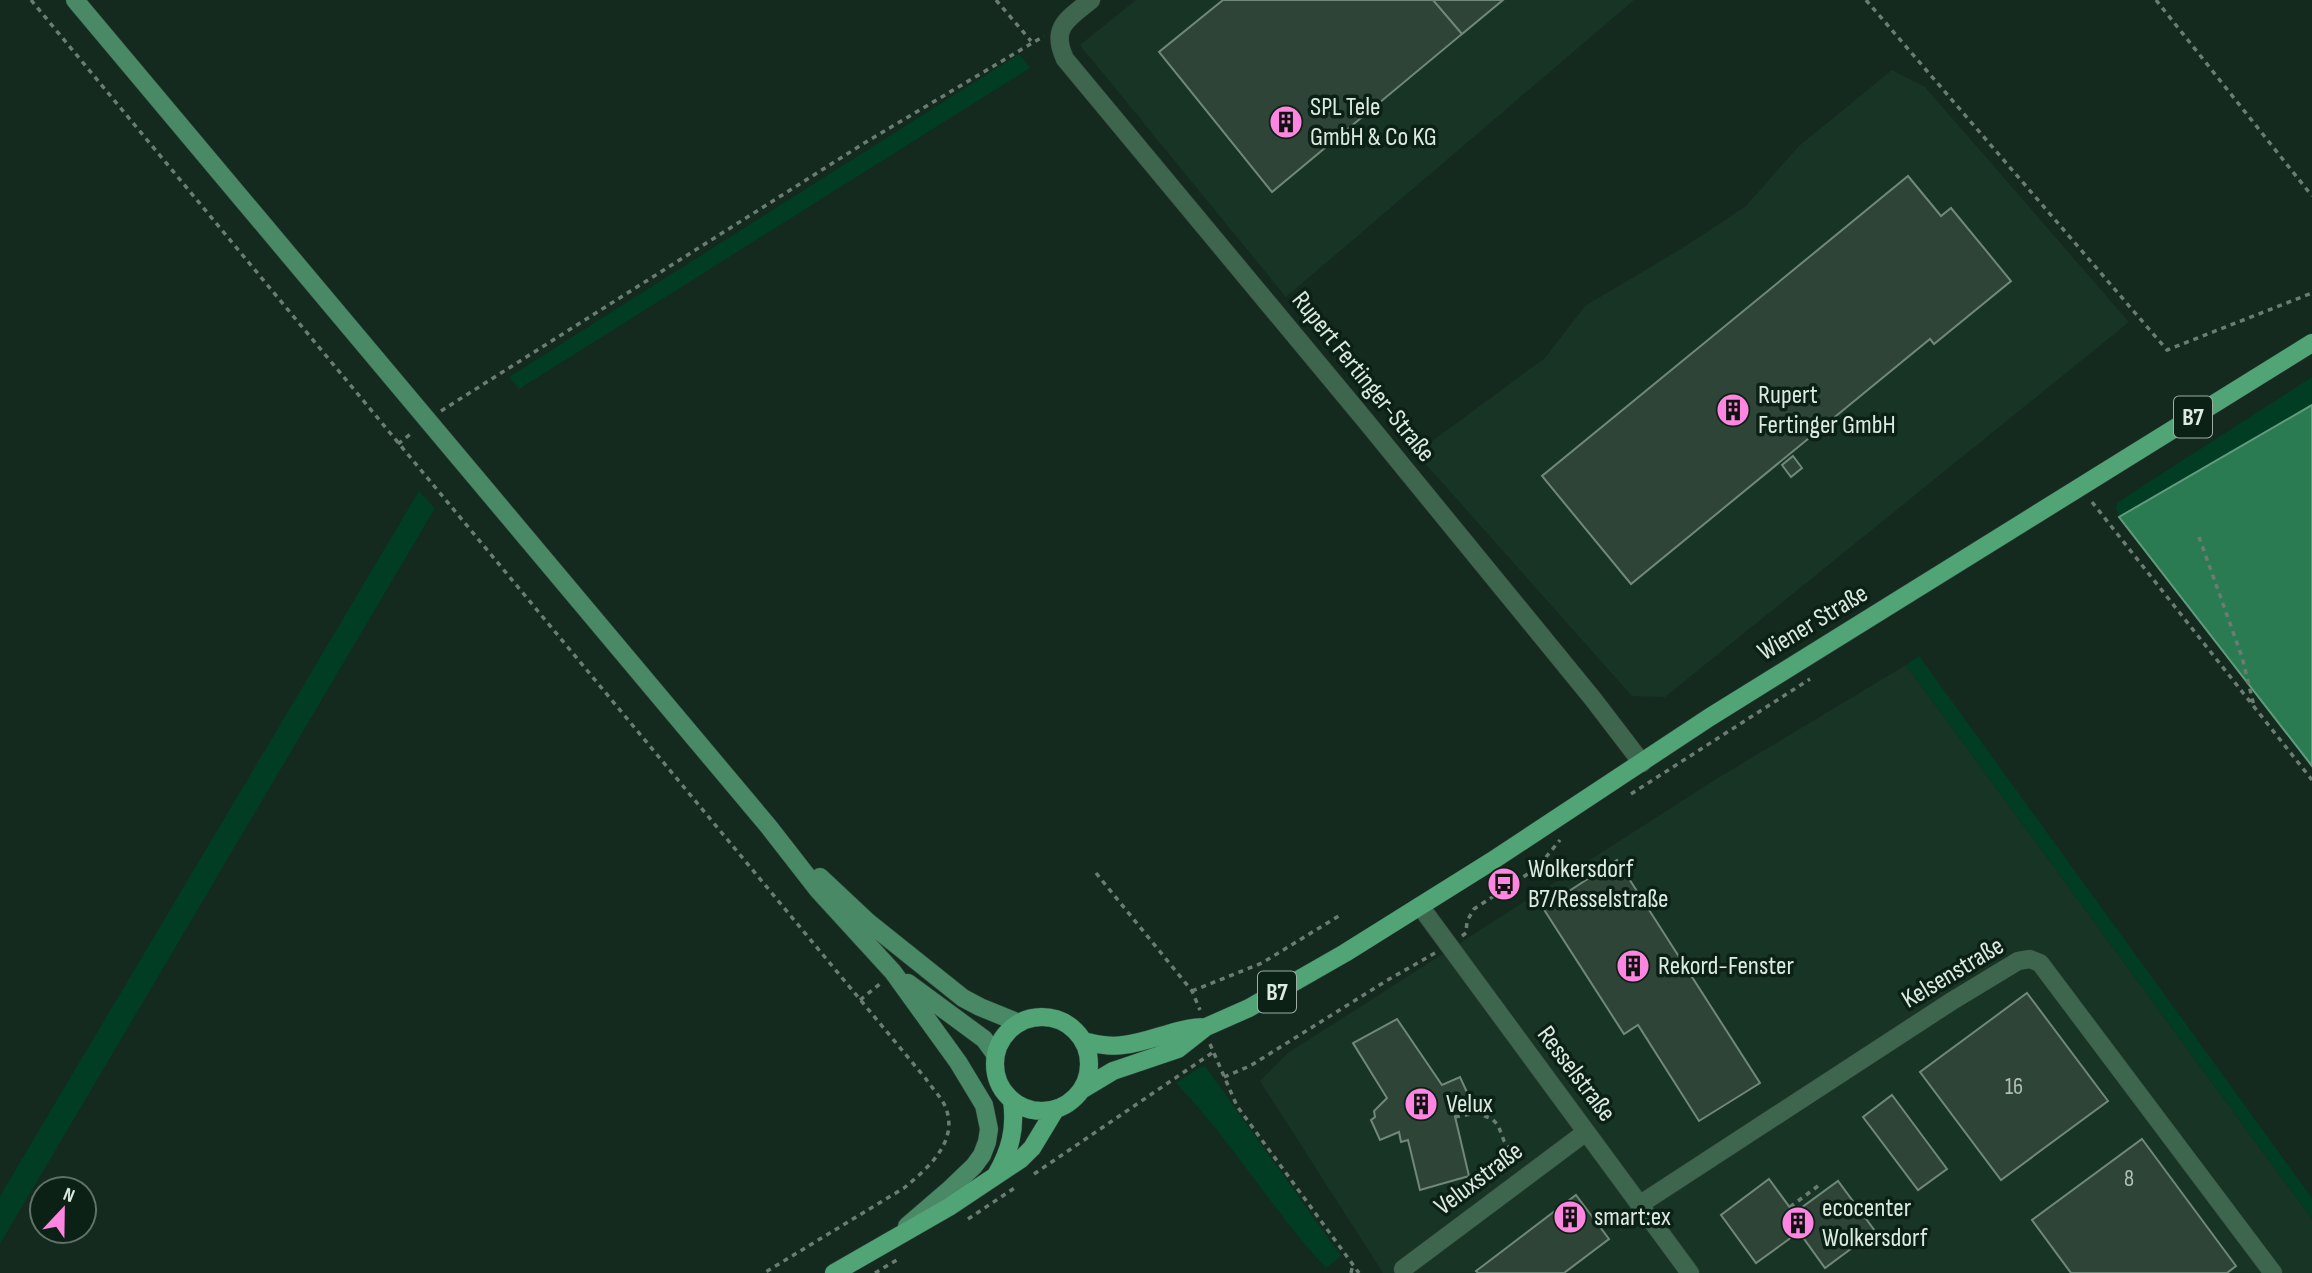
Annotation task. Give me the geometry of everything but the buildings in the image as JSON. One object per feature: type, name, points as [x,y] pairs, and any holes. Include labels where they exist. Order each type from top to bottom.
[{"type":"main road","points":[[75,0],[769,827],[818,890],[893,972],[974,1086],[984,1105],[989,1129],[987,1142],[974,1166],[883,1246]]},
{"type":"main road","name":"Wiener Straße","points":[[1206,1027],[1249,1008],[1345,953],[1710,717],[2312,343]]},
{"type":"main road","points":[[769,827],[852,907],[936,978],[980,1007],[1019,1023]]},
{"type":"main road","points":[[893,972],[984,1039],[995,1054]]},
{"type":"main road","points":[[1055,1110],[1031,1111],[1012,1101],[999,1085],[994,1064],[995,1054],[1008,1031],[1019,1023],[1039,1017],[1059,1020],[1069,1025],[1083,1041],[1089,1059],[1083,1089]]},
{"type":"main road","name":"B7","points":[[1083,1041],[1124,1045],[1176,1030],[1206,1027]]},
{"type":"main road","name":"B7","points":[[834,1273],[883,1246],[1021,1160],[1032,1148],[1055,1110],[1066,1105],[1083,1089],[1113,1071],[1178,1049],[1206,1027]]},
{"type":"main road","points":[[995,1178],[1013,1133],[1012,1101]]},
{"type":"street","points":[[1062,28],[1091,0]]},
{"type":"street","name":"Rupert Fertinger-Straße","points":[[1062,28],[1060,47],[1065,59],[1391,452],[1642,763]]},
{"type":"street","name":"Resselstraße","points":[[1420,906],[1690,1273]]},
{"type":"street","name":"Kelsenstraße","points":[[1639,1205],[1952,1001],[2018,961],[2030,959],[2040,963],[2273,1273]]},
{"type":"street","name":"Veluxstraße","points":[[1402,1269],[1586,1132]]},
{"type":"path","points":[[30,0],[945,1105],[948,1132],[944,1145],[936,1158],[904,1188],[764,1273]]},
{"type":"path","points":[[996,0],[1032,41]]},
{"type":"path","points":[[1866,0],[2167,350],[2312,293]]},
{"type":"path","points":[[2155,0],[2312,196]]},
{"type":"path","points":[[427,420],[866,142],[1032,41],[1062,28]]},
{"type":"path","points":[[2082,487],[2312,780]]},
{"type":"path","points":[[2200,537],[2242,657],[2255,708]]},
{"type":"path","points":[[1620,801],[1820,673]]},
{"type":"path","points":[[1224,1077],[1250,1066],[1385,981],[1448,946],[1466,933],[1467,921],[1474,909],[1537,868],[1558,841],[1566,836]]},
{"type":"path","points":[[1096,873],[1192,991],[1212,1052],[1237,1106],[1359,1273]]},
{"type":"path","points":[[1192,991],[1262,963],[1342,914]]},
{"type":"path","points":[[860,1001],[893,972]]},
{"type":"path","points":[[1029,1178],[1212,1052]]},
{"type":"path","points":[[1455,1117],[1477,1113],[1498,1125],[1504,1140],[1529,1174]]},
{"type":"path","points":[[1476,1214],[1460,1194],[1502,1162],[1504,1140]]},
{"type":"path","points":[[963,1222],[1018,1185]]},
{"type":"path","points":[[1790,1207],[1818,1186]]},
{"type":"path","points":[[875,1273],[905,1255]]},
{"type":"path","points":[[1352,1273],[1353,1264]]},
{"type":"shaded area","points":[[1136,0],[1634,0],[1286,297],[1080,45]]},
{"type":"shaded area","points":[[1019,54],[1030,68],[519,389],[509,377]]},
{"type":"shaded area","points":[[1892,70],[1925,87],[2129,322],[1665,697],[1632,696],[1416,453],[1545,358],[1585,306],[1681,249],[1746,206],[1799,146]]},
{"type":"shaded area","points":[[2312,377],[2312,405],[2119,517],[2116,507],[2118,502]]},
{"type":"shaded area","points":[[2312,405],[2312,766],[2119,517]]},
{"type":"shaded area","points":[[419,491],[435,508],[41,1175],[28,1175],[28,1197],[0,1244],[0,1196]]},
{"type":"shaded area","points":[[1919,656],[2312,1198],[2312,1219],[1906,665]]},
{"type":"shaded area","points":[[1906,665],[2312,1219],[2312,1273],[1383,1273],[1260,1081],[1288,1053],[1718,778]]},
{"type":"shaded area","points":[[1205,1066],[1341,1256],[1326,1268],[1176,1083]]},
{"type":"place","name":"SPL Tele GmbH & Co KG","points":[[1286,122]]},
{"type":"place","name":"Rupert Fertinger GmbH","points":[[1733,410]]},
{"type":"place","name":"Wolkersdorf B7/Resselstraße","points":[[1504,884]]},
{"type":"place","name":"Rekord-Fenster","points":[[1633,966]]},
{"type":"place","name":"Velux","points":[[1421,1104]]},
{"type":"place","name":"smart:ex","points":[[1570,1217]]},
{"type":"place","name":"ecocenter Wolkersdorf","points":[[1798,1223]]}]
